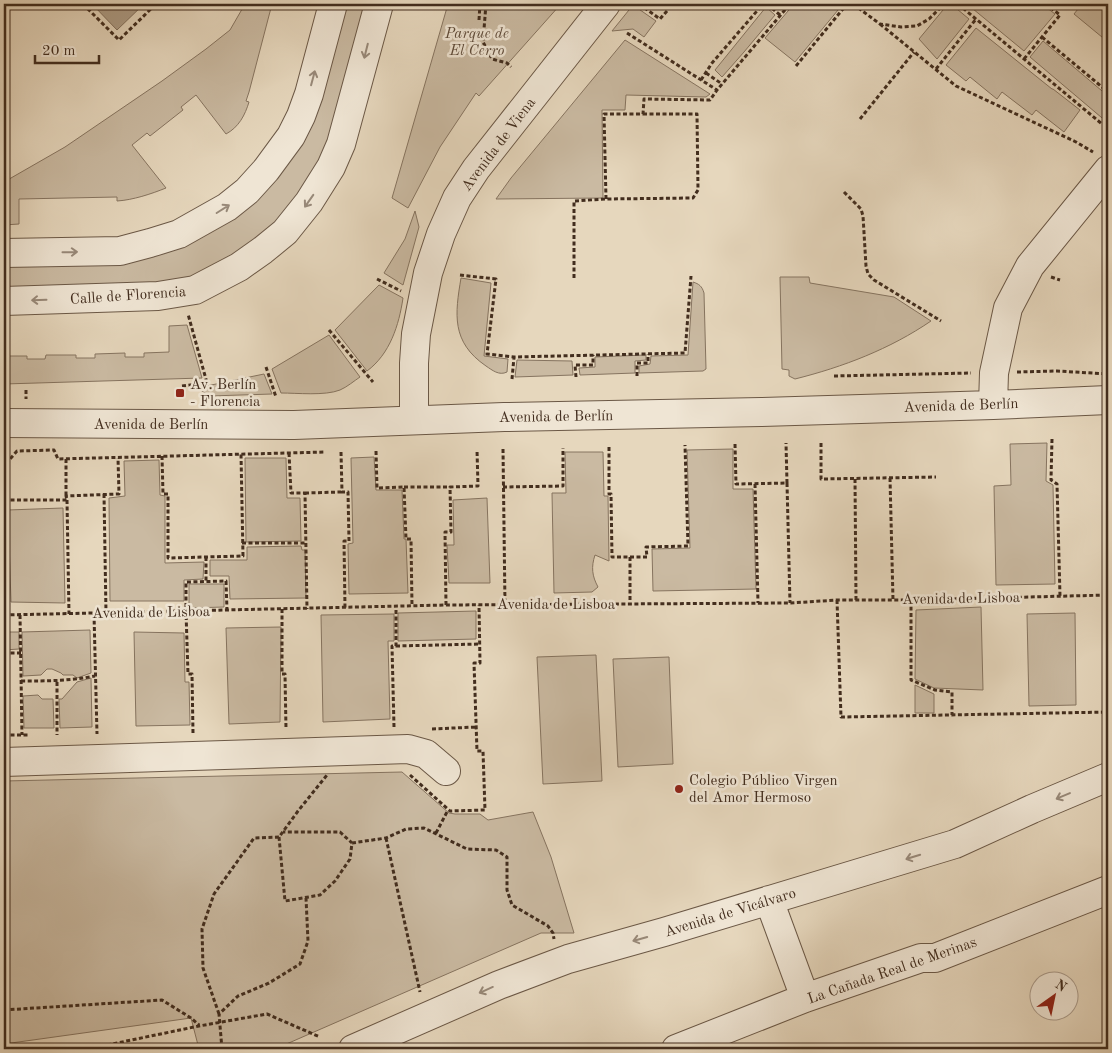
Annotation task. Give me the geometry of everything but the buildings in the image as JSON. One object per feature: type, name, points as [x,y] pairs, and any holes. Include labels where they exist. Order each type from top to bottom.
[{"type":"street","points":[[4,253],[120,251],[150,244],[179,234],[227,207],[247,191],[266,170],[291,136],[309,94],[333,4]]},
{"type":"street","name":"Calle de Florencia","points":[[4,301],[158,296],[195,290],[239,267],[263,250],[285,232],[309,202],[331,167],[341,144],[379,4]]},
{"type":"street","name":"Avenida de Viena","points":[[414,420],[416,334],[428,274],[441,234],[458,198],[476,169],[606,4]]},
{"type":"street","points":[[993,405],[994,372],[1008,308],[1030,266],[1101,161]]},
{"type":"street","name":"Avenida de Berlín","points":[[6,421],[294,425],[1108,400]]},
{"type":"street","points":[[4,762],[408,749],[426,754],[446,771]]},
{"type":"street","name":"Avenida de Vicálvaro","points":[[353,1049],[499,984],[568,959],[955,844],[1108,777]]},
{"type":"street","name":"La Cañada Real de Merinas","points":[[676,1049],[805,998],[921,958],[935,958],[1108,890]]},
{"type":"street","points":[[769,900],[805,998]]},
{"type":"path","points":[[83,4],[119,40],[156,4]]},
{"type":"path","points":[[479,20],[480,4]]},
{"type":"path","points":[[486,4],[483,42],[492,59],[507,63],[512,67]]},
{"type":"path","points":[[639,4],[660,19],[673,4]]},
{"type":"path","points":[[701,80],[712,63],[763,4]]},
{"type":"path","points":[[767,4],[780,15]]},
{"type":"path","points":[[643,114],[644,99],[710,100],[790,4]]},
{"type":"path","points":[[796,66],[847,4]]},
{"type":"path","points":[[853,4],[956,86],[1076,142],[1101,161]]},
{"type":"path","points":[[880,24],[901,28],[916,26],[929,19],[944,4]]},
{"type":"path","points":[[958,4],[1108,129]]},
{"type":"path","points":[[1024,59],[1060,15],[1046,4]]},
{"type":"path","points":[[936,69],[976,19]]},
{"type":"path","points":[[627,33],[717,90]]},
{"type":"path","points":[[1042,36],[1108,92]]},
{"type":"path","points":[[860,119],[914,52]]},
{"type":"path","points":[[706,73],[722,84]]},
{"type":"path","points":[[574,278],[574,201],[694,198],[698,190],[697,114],[604,114],[606,199]]},
{"type":"path","points":[[844,192],[861,209],[868,274],[874,280],[941,321]]},
{"type":"path","points":[[460,274],[496,279],[487,354],[514,357],[685,353],[691,276]]},
{"type":"path","points":[[377,278],[408,295]]},
{"type":"path","points":[[182,386],[207,383],[187,310]]},
{"type":"path","points":[[328,330],[372,382]]},
{"type":"path","points":[[637,376],[637,363],[648,362],[648,354]]},
{"type":"path","points":[[576,378],[575,365],[593,365],[593,355]]},
{"type":"path","points":[[512,379],[514,357]]},
{"type":"path","points":[[266,367],[276,397]]},
{"type":"path","points":[[1052,439],[1051,480],[1057,484],[1060,596]]},
{"type":"path","points":[[786,443],[790,603]]},
{"type":"path","points":[[821,443],[821,479],[936,477]]},
{"type":"path","points":[[735,444],[736,484],[787,483]]},
{"type":"path","points":[[609,447],[612,557],[646,557],[646,547],[688,546],[685,445]]},
{"type":"path","points":[[503,487],[563,486],[563,448]]},
{"type":"path","points":[[503,449],[505,605]]},
{"type":"path","points":[[4,460],[10,460],[17,450],[54,450],[58,460],[324,452]]},
{"type":"path","points":[[376,451],[377,488],[478,486],[477,450]]},
{"type":"path","points":[[341,452],[342,492]]},
{"type":"path","points":[[289,453],[290,494],[348,492],[349,541],[344,541],[345,608]]},
{"type":"path","points":[[162,456],[163,494],[168,494],[168,558],[242,556],[241,454]]},
{"type":"path","points":[[4,500],[119,494],[118,458]]},
{"type":"path","points":[[66,459],[69,614]]},
{"type":"path","points":[[855,478],[856,600]]},
{"type":"path","points":[[890,478],[893,600]]},
{"type":"path","points":[[755,484],[758,603]]},
{"type":"path","points":[[404,487],[406,539],[411,539],[412,606]]},
{"type":"path","points":[[446,605],[445,532],[451,532],[450,487]]},
{"type":"path","points":[[305,493],[308,609]]},
{"type":"path","points":[[104,494],[106,613]]},
{"type":"path","points":[[4,511],[5,615]]},
{"type":"path","points":[[242,543],[306,543]]},
{"type":"path","points":[[206,557],[206,582]]},
{"type":"path","points":[[630,557],[630,604]]},
{"type":"path","points":[[193,733],[192,674],[188,674],[186,582],[226,581],[227,610]]},
{"type":"path","name":"Avenida de Lisboa","points":[[5,615],[446,605],[790,603],[837,600],[1108,595]]},
{"type":"path","points":[[837,600],[841,717],[1108,712]]},
{"type":"path","points":[[911,600],[911,680],[935,690],[952,692],[952,715]]},
{"type":"path","points":[[476,728],[474,663],[480,663],[479,605]]},
{"type":"path","points":[[396,606],[396,646]]},
{"type":"path","points":[[282,609],[282,674],[284,674],[287,732]]},
{"type":"path","points":[[94,614],[97,734]]},
{"type":"path","points":[[20,615],[22,735]]},
{"type":"path","points":[[394,731],[392,646],[480,644]]},
{"type":"path","points":[[4,653],[21,653]]},
{"type":"path","points":[[22,681],[56,682],[95,676]]},
{"type":"path","points":[[56,682],[57,735]]},
{"type":"path","points":[[331,770],[279,838],[285,902],[320,896],[335,881],[350,859],[352,843]]},
{"type":"path","points":[[436,833],[448,810]]},
{"type":"path","points":[[352,843],[386,838],[406,829],[424,828],[467,849],[496,850],[507,857],[507,890],[512,905],[548,926],[553,933],[554,940]]},
{"type":"path","points":[[282,832],[340,832],[352,843]]},
{"type":"path","points":[[222,1049],[219,1014],[203,968],[202,929],[214,894],[254,838],[279,838]]},
{"type":"path","points":[[386,838],[420,992]]},
{"type":"path","points":[[219,1014],[238,996],[269,983],[300,964],[308,941],[306,898]]},
{"type":"path","points":[[4,1010],[162,1000],[191,1018],[199,1026]]},
{"type":"path","points":[[88,1049],[267,1014],[320,1037]]},
{"type":"green space","points":[[245,4],[272,4],[246,101],[249,102],[235,128],[226,134],[196,95],[181,107],[183,110],[150,136],[147,133],[132,145],[166,188],[142,196],[117,201],[117,197],[19,199],[19,224],[4,225],[4,182],[65,147],[206,49],[230,30]]},
{"type":"green space","points":[[341,4],[369,4],[324,160],[277,225],[223,265],[173,283],[4,292],[4,263],[49,263],[244,206]]},
{"type":"green space","name":"Parque de El Cerro","points":[[448,4],[560,5],[479,96],[476,93],[440,147],[408,208],[392,198]]},
{"type":"green space","points":[[794,4],[843,4],[795,62],[765,38]]},
{"type":"green space","points":[[948,4],[951,4],[969,19],[937,59],[919,39]]},
{"type":"green space","points":[[967,4],[1042,4],[1055,14],[1024,51]]},
{"type":"green space","points":[[1082,4],[1101,4],[1108,10],[1108,42],[1074,14]]},
{"type":"green space","points":[[633,5],[656,21],[644,37],[633,29],[612,31]]},
{"type":"green space","points":[[766,7],[775,15],[722,77],[715,70]]},
{"type":"green space","points":[[976,28],[1080,110],[1064,132],[1036,110],[1032,115],[1002,92],[997,99],[970,77],[966,81],[946,65]]},
{"type":"green space","points":[[625,40],[710,94],[706,97],[626,95],[625,110],[602,110],[603,198],[496,199],[511,178]]},
{"type":"green space","points":[[1043,41],[1108,96],[1108,123],[1030,57]]},
{"type":"green space","points":[[415,211],[419,227],[403,285],[384,273],[405,239]]},
{"type":"green space","points":[[780,277],[809,277],[810,283],[894,297],[931,321],[899,340],[866,356],[831,369],[795,379],[789,376],[789,370],[782,369]]},
{"type":"green space","points":[[461,278],[491,283],[484,356],[508,359],[507,372],[498,373],[486,366],[466,347],[461,337],[458,326],[457,304]]},
{"type":"green space","points":[[693,282],[700,286],[704,293],[706,369],[703,371],[639,373],[639,366],[650,364],[651,356],[688,355]]},
{"type":"green space","points":[[379,285],[403,298],[392,338],[382,356],[367,371],[335,330]]},
{"type":"green space","points":[[187,325],[202,378],[4,384],[4,356],[27,356],[27,359],[45,359],[46,355],[76,355],[76,358],[95,358],[95,354],[125,353],[125,357],[144,357],[144,353],[169,352],[169,326]]},
{"type":"green space","points":[[329,335],[360,377],[334,392],[319,394],[281,393],[272,369]]},
{"type":"green space","points":[[646,355],[646,360],[635,361],[635,373],[580,375],[579,368],[595,367],[595,357]]},
{"type":"green space","points":[[517,360],[572,361],[573,375],[515,377]]},
{"type":"green space","points":[[264,374],[272,394],[210,396],[197,388]]},
{"type":"green space","points":[[1047,443],[1046,481],[1053,485],[1055,584],[996,585],[994,486],[1011,485],[1010,444]]},
{"type":"green space","points":[[733,449],[733,489],[753,489],[756,589],[653,591],[652,549],[690,548],[687,450]]},
{"type":"green space","points":[[565,452],[603,452],[604,496],[608,496],[609,561],[595,555],[593,571],[598,587],[592,592],[554,593],[552,493],[566,493]]},
{"type":"green space","points":[[374,457],[376,490],[402,490],[408,593],[349,594],[348,544],[353,543],[351,458]]},
{"type":"green space","points":[[245,458],[286,458],[287,498],[300,498],[301,541],[246,542]]},
{"type":"green space","points":[[159,460],[160,495],[165,496],[165,563],[204,562],[203,579],[184,580],[184,601],[110,601],[109,498],[125,496],[124,461]]},
{"type":"green space","points":[[487,498],[490,583],[449,583],[447,545],[454,545],[453,500]]},
{"type":"green space","points":[[63,508],[65,603],[11,602],[8,510]]},
{"type":"green space","points":[[301,546],[302,550],[305,550],[306,598],[230,599],[229,576],[210,576],[210,560],[247,560],[247,547]]},
{"type":"green space","points":[[189,584],[224,584],[224,607],[189,608]]},
{"type":"green space","points":[[981,607],[983,690],[934,688],[915,679],[916,610]]},
{"type":"green space","points":[[476,611],[476,639],[398,641],[398,613]]},
{"type":"green space","points":[[1075,613],[1076,705],[1029,706],[1027,614]]},
{"type":"green space","points":[[394,614],[394,641],[388,641],[390,719],[323,722],[321,615]]},
{"type":"green space","points":[[281,627],[280,722],[229,724],[226,628]]},
{"type":"green space","points":[[90,630],[91,673],[77,678],[73,675],[63,675],[52,669],[47,669],[41,675],[23,676],[22,632]]},
{"type":"green space","points":[[4,632],[19,632],[19,649],[4,650]]},
{"type":"green space","points":[[134,632],[184,633],[185,682],[189,682],[190,725],[136,726]]},
{"type":"green space","points":[[596,655],[602,781],[543,784],[537,657]]},
{"type":"green space","points":[[669,657],[673,764],[618,767],[613,659]]},
{"type":"green space","points":[[91,678],[92,727],[60,728],[59,699],[62,699],[77,682]]},
{"type":"green space","points":[[915,685],[934,694],[934,713],[915,713]]},
{"type":"green space","points":[[38,695],[42,699],[53,699],[54,728],[24,728],[23,696]]},
{"type":"green space","points":[[402,772],[449,813],[480,814],[488,820],[533,812],[551,857],[574,933],[541,933],[275,1049],[199,1049],[191,1018],[4,1044],[4,781]]},
{"type":"shaded area","points":[[92,4],[144,4],[117,30]]},
{"type":"place","name":"Av. Berlín - Florencia","points":[[180,393]]},
{"type":"place","name":"Colegio Público Virgen del Amor Hermoso","points":[[679,789]]}]
